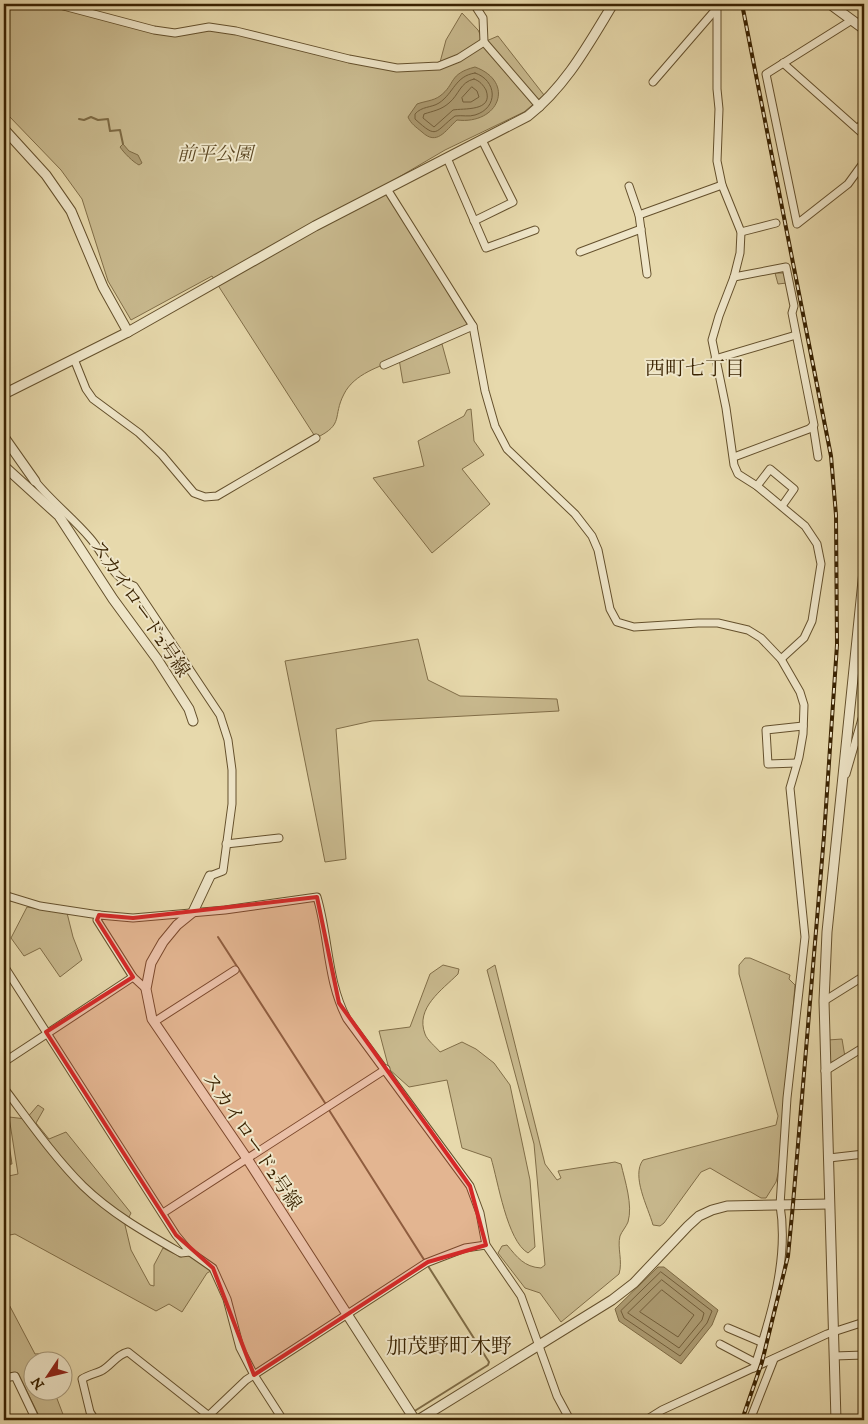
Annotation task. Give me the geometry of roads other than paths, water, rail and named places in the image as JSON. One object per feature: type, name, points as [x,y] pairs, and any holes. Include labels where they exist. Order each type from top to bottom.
[{"type":"street","points":[[56,4],[154,30],[175,33],[209,27],[236,31],[349,59],[397,68],[439,66],[459,58],[484,42]]},
{"type":"street","points":[[474,4],[483,18],[484,42],[540,107]]},
{"type":"street","points":[[4,394],[128,332],[257,257],[528,116],[540,107],[568,76],[613,4]]},
{"type":"street","points":[[830,4],[864,29]]},
{"type":"street","points":[[653,82],[717,6]]},
{"type":"street","points":[[717,6],[717,89],[719,109],[717,160],[722,185],[741,232],[740,252],[734,277],[712,340],[726,408],[734,465],[738,474],[782,506],[809,532],[817,544],[821,564],[812,621],[804,638],[780,659]]},
{"type":"street","points":[[852,20],[766,74],[797,224],[848,184],[864,162]]},
{"type":"street","points":[[783,63],[864,135]]},
{"type":"street","points":[[858,129],[864,121]]},
{"type":"street","points":[[4,129],[46,175],[71,210],[103,287],[128,332]]},
{"type":"street","points":[[474,221],[513,202],[482,140]]},
{"type":"street","points":[[447,158],[488,249],[535,230]]},
{"type":"street","points":[[639,215],[722,185]]},
{"type":"street","points":[[629,186],[639,215],[647,274]]},
{"type":"street","points":[[387,189],[474,326],[485,391],[500,438],[507,449],[575,514],[592,536],[598,550],[610,609],[617,622],[634,627],[698,623],[733,626],[748,630],[761,638],[780,659],[800,692],[804,706],[803,726],[797,764],[790,788],[805,938],[787,1098],[780,1205],[783,1220],[782,1257],[755,1366]]},
{"type":"street","points":[[741,232],[776,223]]},
{"type":"street","points":[[580,252],[641,228]]},
{"type":"street","points":[[734,277],[786,267],[794,306],[792,313],[818,457]]},
{"type":"street","points":[[384,364],[474,326]]},
{"type":"street","points":[[715,359],[796,335]]},
{"type":"street","points":[[74,359],[93,399],[139,433],[162,455],[194,493],[205,497],[217,496],[316,438]]},
{"type":"street","points":[[734,457],[809,429],[813,425]]},
{"type":"street","points":[[4,437],[35,481],[92,539],[105,560],[126,583],[134,586],[220,715],[228,740],[232,770],[232,804],[223,871],[210,876]]},
{"type":"street","name":"スカイロード2号線","points":[[4,466],[59,516],[162,667],[189,709],[193,721]]},
{"type":"street","points":[[757,486],[770,469],[794,489],[782,506]]},
{"type":"street","points":[[836,1420],[824,1001],[827,932],[864,571]]},
{"type":"street","points":[[841,788],[864,712]]},
{"type":"street","points":[[797,764],[768,764],[766,730],[803,726]]},
{"type":"street","points":[[858,732],[864,740]]},
{"type":"street","points":[[226,844],[279,838]]},
{"type":"street","name":"スカイロード2号線","points":[[210,876],[193,912],[177,925],[163,942],[151,963],[146,989],[154,1022],[248,1160],[413,1417]]},
{"type":"street","points":[[4,894],[40,906],[133,918],[225,910],[316,897],[322,916],[339,1003],[347,1019],[386,1069],[470,1186],[480,1213],[486,1245],[522,1296],[557,1396],[570,1420]]},
{"type":"street","points":[[99,915],[97,920],[133,977],[146,989]]},
{"type":"street","points":[[4,966],[176,1235],[190,1252],[212,1268],[219,1279],[235,1322],[240,1348],[254,1375],[283,1420]]},
{"type":"street","points":[[154,1022],[235,970]]},
{"type":"street","points":[[824,1001],[864,976]]},
{"type":"street","points":[[4,1062],[46,1032],[133,977]]},
{"type":"street","points":[[825,1071],[864,1047]]},
{"type":"street","points":[[163,1213],[248,1160],[386,1069]]},
{"type":"street","points":[[4,1088],[82,1185],[108,1208],[130,1224],[181,1253],[190,1252]]},
{"type":"street","points":[[829,1158],[864,1154]]},
{"type":"street","points":[[413,1417],[593,1312],[634,1283],[699,1216],[727,1206],[829,1204]]},
{"type":"street","points":[[95,1420],[90,1412],[82,1379],[92,1372],[103,1370],[123,1353],[128,1352],[207,1418],[254,1375],[427,1263],[464,1248],[486,1245]]},
{"type":"street","points":[[646,1420],[657,1417],[755,1366],[834,1332],[864,1322]]},
{"type":"street","points":[[728,1328],[762,1342]]},
{"type":"street","points":[[720,1344],[755,1366]]},
{"type":"street","points":[[834,1356],[864,1355]]},
{"type":"street","points":[[750,1420],[774,1359]]},
{"type":"street","points":[[4,1376],[5,1378],[15,1376],[36,1420]]},
{"type":"water","points":[[475,67],[488,74],[495,82],[498,92],[497,101],[492,109],[483,116],[472,120],[457,120],[441,135],[432,138],[412,124],[408,117],[417,104],[440,96],[456,76]]},
{"type":"water","points":[[123,144],[129,151],[138,155],[142,163],[139,165],[129,157],[120,147]]},
{"type":"water","points":[[4,1110],[12,1164],[5,1165],[4,1160]]},
{"type":"water","points":[[658,1267],[664,1267],[718,1310],[712,1325],[681,1364],[619,1321],[615,1309]]},
{"type":"waterway","points":[[79,119],[84,120],[91,117],[98,120],[108,119],[110,131],[120,130],[123,144]]},
{"type":"waterway","points":[[218,937],[327,1106]]},
{"type":"waterway","points":[[329,1110],[489,1362],[488,1365],[413,1412]]},
{"type":"waterway","points":[[400,1420],[409,1415]]},
{"type":"railway","points":[[742,4],[831,456],[836,515],[837,645],[824,836],[788,1256],[762,1362],[742,1420]]},
{"type":"district","name":"西町七丁目","points":[[695,368]]},
{"type":"district","name":"加茂野町木野","points":[[449,1346]]},
{"type":"park label","name":"前平公園","points":[[215,153]]}]
